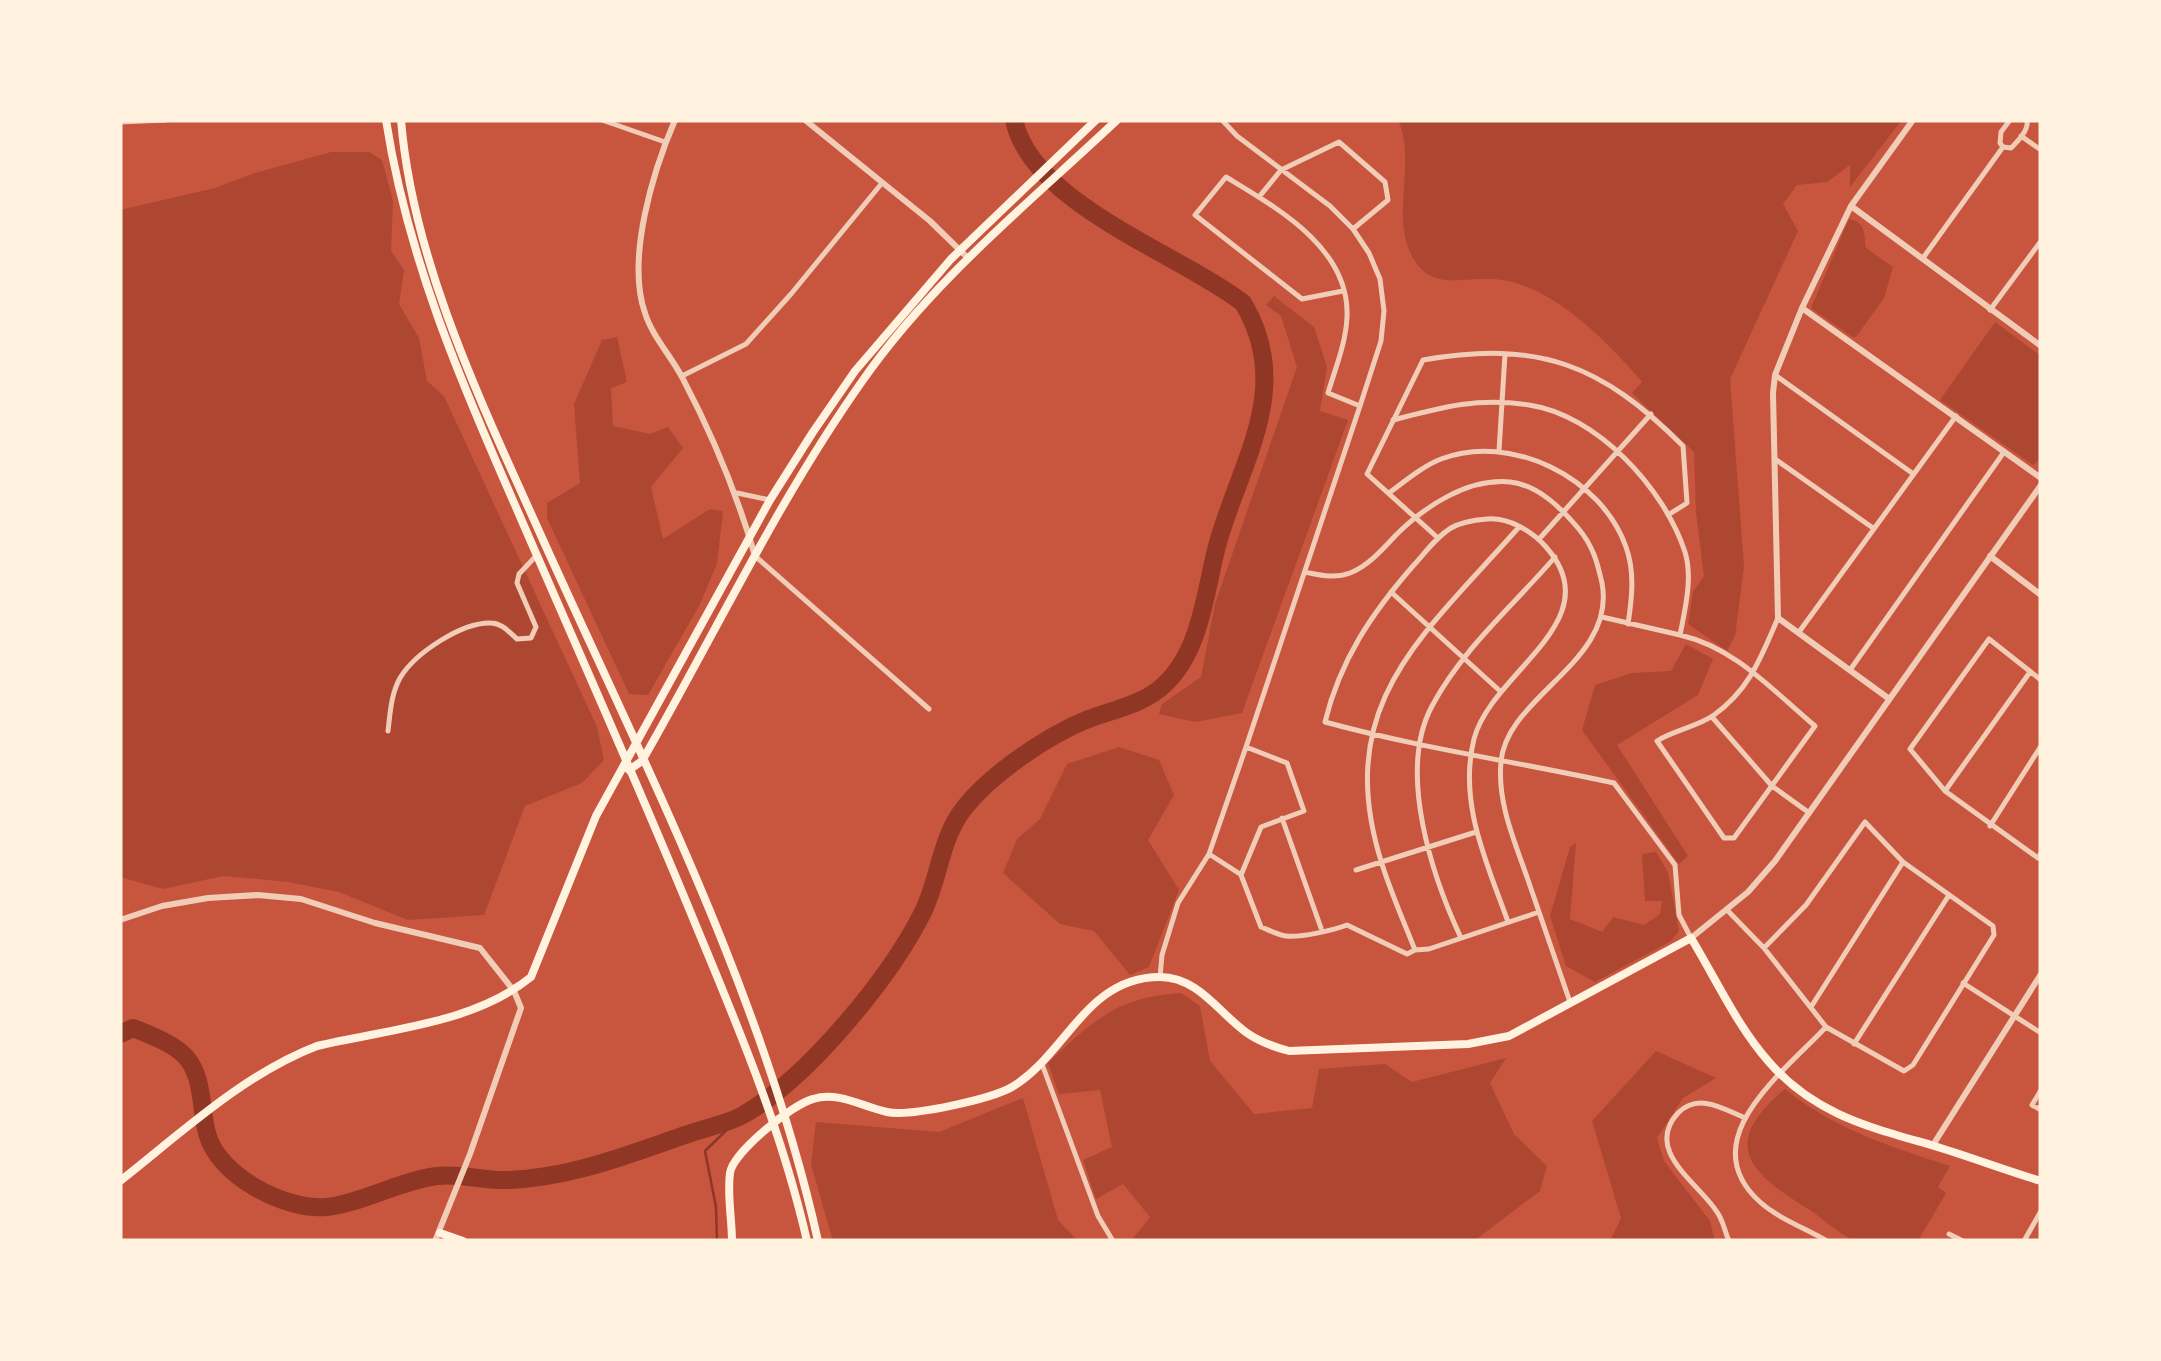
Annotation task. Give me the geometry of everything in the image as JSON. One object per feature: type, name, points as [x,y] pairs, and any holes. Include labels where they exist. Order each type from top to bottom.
[{"type":"main road","points":[[386,120],[392,165],[430,299],[536,556],[632,768],[760,1079],[807,1241]]},
{"type":"main road","points":[[401,120],[412,202],[474,381],[710,913],[772,1073],[818,1241]]},
{"type":"main road","points":[[120,1182],[219,1105],[294,1055],[484,1006],[532,976],[571,874],[616,778],[770,500],[855,371],[960,250],[1096,120]]},
{"type":"main road","points":[[616,778],[642,761],[795,482],[864,378],[925,304],[1116,120]]},
{"type":"main road","points":[[732,1241],[730,1172],[736,1159],[782,1118],[812,1099],[836,1098],[888,1113],[919,1113],[1011,1088],[1099,998],[1127,982],[1160,978],[1196,988],[1246,1032],[1288,1052],[1468,1044],[1509,1036],[1690,938],[1770,1064],[1846,1119],[2041,1181]]},
{"type":"main road","points":[[438,1237],[463,1241]]},
{"type":"street","points":[[120,122],[166,120]]},
{"type":"street","points":[[602,120],[665,142]]},
{"type":"street","points":[[675,120],[665,142],[640,238],[638,280],[645,315],[682,376],[736,493],[756,556],[928,709]]},
{"type":"street","points":[[805,120],[883,182],[969,259]]},
{"type":"street","points":[[1160,978],[1162,955],[1178,902],[1209,854],[1305,572],[1380,341],[1384,311],[1380,279],[1353,229],[1222,120]]},
{"type":"street","points":[[1602,617],[1700,640],[1735,656],[1754,675],[1815,726],[1734,838],[1724,838],[1656,741],[1712,716],[1754,675],[1778,618],[1775,375],[1851,206],[1913,120]]},
{"type":"street","points":[[1998,120],[2008,123],[2000,132],[2003,147]]},
{"type":"street","points":[[2003,147],[2012,148],[2027,120]]},
{"type":"street","points":[[2021,136],[2041,150]]},
{"type":"street","points":[[1259,197],[1282,170],[1339,142],[1385,182],[1388,200],[1353,229]]},
{"type":"street","points":[[1922,259],[2003,147]]},
{"type":"street","points":[[1344,291],[1302,299],[1195,214],[1226,177],[1259,197],[1322,246],[1342,280],[1348,312],[1328,393],[1360,406]]},
{"type":"street","points":[[682,376],[746,344],[883,182]]},
{"type":"street","points":[[1851,206],[2041,346]]},
{"type":"street","points":[[1990,310],[2038,252],[2041,240]]},
{"type":"street","points":[[1802,308],[2041,478]]},
{"type":"street","points":[[1499,451],[1505,353]]},
{"type":"street","points":[[1438,538],[1368,474],[1423,360],[1450,355],[1505,353],[1560,360],[1615,388],[1651,414],[1683,446],[1688,503],[1668,516]]},
{"type":"street","points":[[1775,375],[1912,473]]},
{"type":"street","points":[[1393,420],[1463,402],[1502,402],[1533,405],[1594,431],[1618,452],[1668,516],[1686,553],[1688,584],[1680,635]]},
{"type":"street","points":[[1539,539],[1651,414]]},
{"type":"street","points":[[1798,634],[1956,416]]},
{"type":"street","points":[[1389,493],[1442,458],[1499,451],[1531,459],[1585,488],[1606,512],[1626,546],[1632,571],[1628,624]]},
{"type":"street","points":[[1849,672],[2004,452]]},
{"type":"street","points":[[1775,459],[1873,528]]},
{"type":"street","points":[[1305,572],[1336,577],[1360,568],[1417,516],[1467,489],[1498,482],[1524,485],[1563,512],[1583,535],[1598,560],[1603,590],[1598,629],[1516,726],[1501,758],[1504,810],[1570,1002]]},
{"type":"street","points":[[1508,922],[1476,832],[1468,782],[1472,754],[1480,722],[1500,691],[1556,626],[1566,597],[1566,576],[1556,557],[1539,539],[1500,518],[1454,526],[1438,538],[1391,592],[1351,650],[1338,676],[1325,722],[1371,734],[1472,754],[1501,758],[1614,784],[1675,865],[1679,915],[1690,938],[1728,911],[1775,861],[2041,485]]},
{"type":"street","points":[[736,493],[770,500]]},
{"type":"street","points":[[1415,950],[1382,863],[1366,773],[1371,734],[1387,689],[1430,628],[1519,527]]},
{"type":"street","points":[[388,731],[394,692],[401,676],[433,645],[490,623],[502,626],[517,639],[531,638],[536,627],[518,582],[519,574],[536,556]]},
{"type":"street","points":[[1990,556],[2041,595]]},
{"type":"street","points":[[1461,938],[1429,848],[1419,794],[1420,743],[1432,705],[1464,658],[1556,557]]},
{"type":"street","points":[[1391,592],[1500,691]]},
{"type":"street","points":[[1778,618],[1888,698]]},
{"type":"street","points":[[2041,680],[1989,639],[1910,749],[1945,790],[1990,826],[2038,858],[2041,854]]},
{"type":"street","points":[[1945,790],[2030,672]]},
{"type":"street","points":[[1712,716],[1772,786],[1808,812]]},
{"type":"street","points":[[1990,826],[2041,746]]},
{"type":"street","points":[[1241,875],[1261,827],[1304,811],[1287,763],[1246,747]]},
{"type":"street","points":[[1282,818],[1321,930]]},
{"type":"street","points":[[1728,911],[1764,948],[1826,1027],[1904,1072],[1913,1065],[1994,935],[1993,926],[1904,862],[1866,822],[1806,905],[1764,948]]},
{"type":"street","points":[[1356,870],[1476,832]]},
{"type":"street","points":[[1209,854],[1241,875],[1261,927],[1289,936],[1328,932],[1347,925],[1407,954],[1539,912]]},
{"type":"street","points":[[1811,1008],[1904,862]]},
{"type":"street","points":[[120,920],[162,906],[258,895],[301,899],[480,948],[514,990],[521,1008],[438,1237]]},
{"type":"street","points":[[1853,1045],[1949,895]]},
{"type":"street","points":[[1932,1145],[2041,974]]},
{"type":"street","points":[[1963,983],[2041,1033]]},
{"type":"street","points":[[1826,1027],[1743,1117],[1735,1143],[1735,1163],[1742,1179],[1764,1205],[1826,1241]]},
{"type":"street","points":[[1041,1061],[1098,1216],[1114,1241]]},
{"type":"street","points":[[2041,1090],[2032,1106],[2041,1110]]},
{"type":"street","points":[[1729,1241],[1718,1212],[1673,1162],[1667,1143],[1673,1120],[1682,1108],[1697,1102],[1743,1117]]},
{"type":"street","points":[[2024,1241],[2041,1210]]},
{"type":"street","points":[[1949,1234],[1962,1241]]},
{"type":"shaded area","points":[[1398,120],[1902,120],[1850,187],[1850,165],[1827,182],[1797,185],[1783,204],[1798,231],[1730,379],[1744,566],[1735,636],[1727,651],[1688,624],[1693,592],[1704,576],[1694,452],[1632,393],[1642,382],[1628,366],[1561,305],[1522,285],[1489,279],[1440,279],[1420,268],[1412,256],[1403,223],[1405,153]]},
{"type":"shaded area","points":[[331,152],[369,152],[382,160],[393,201],[391,251],[404,270],[399,304],[419,338],[427,381],[444,396],[597,727],[604,760],[582,783],[525,806],[484,915],[408,920],[339,892],[288,882],[223,876],[163,889],[120,877],[120,210],[215,188]]},
{"type":"shaded area","points":[[1849,219],[1861,226],[1866,248],[1893,267],[1884,298],[1856,337],[1811,308]]},
{"type":"shaded area","points":[[1274,296],[1314,327],[1327,367],[1320,411],[1348,420],[1242,713],[1195,722],[1159,714],[1162,704],[1201,677],[1215,604],[1297,367],[1281,316],[1266,305]]},
{"type":"shaded area","points":[[1995,322],[2041,356],[2041,458],[2033,465],[1940,400]]},
{"type":"shaded area","points":[[617,337],[627,382],[611,388],[613,426],[650,434],[668,427],[683,448],[651,487],[663,539],[710,509],[723,511],[717,564],[700,604],[648,695],[629,694],[547,518],[547,503],[580,483],[574,404],[602,340]]},
{"type":"shaded area","points":[[1686,644],[1713,659],[1698,695],[1617,745],[1688,856],[1679,864],[1582,730],[1595,685],[1632,673],[1671,671]]},
{"type":"shaded area","points":[[1119,747],[1159,760],[1174,795],[1148,840],[1179,890],[1149,967],[1130,975],[1094,931],[1060,924],[1003,873],[1017,839],[1040,819],[1067,764]]},
{"type":"shaded area","points":[[1576,843],[1570,919],[1602,932],[1613,917],[1644,925],[1660,914],[1662,901],[1645,901],[1642,854],[1656,852],[1668,872],[1679,931],[1671,941],[1595,982],[1566,966],[1550,916],[1570,847]]},
{"type":"shaded area","points":[[1181,993],[1200,1006],[1210,1061],[1254,1114],[1312,1108],[1319,1069],[1385,1064],[1412,1082],[1506,1058],[1490,1083],[1514,1134],[1547,1166],[1540,1191],[1474,1241],[1131,1241],[1150,1217],[1123,1184],[1096,1199],[1083,1160],[1112,1147],[1100,1090],[1059,1094],[1048,1063],[1093,1023],[1122,1006]]},
{"type":"shaded area","points":[[1656,1051],[1716,1078],[1683,1098],[1657,1138],[1664,1161],[1710,1221],[1715,1241],[1610,1241],[1621,1218],[1592,1121]]},
{"type":"shaded area","points":[[1785,1089],[1843,1126],[1950,1166],[1938,1187],[1946,1193],[1918,1241],[1870,1243],[1850,1239],[1758,1170],[1750,1157],[1752,1126]]},
{"type":"shaded area","points":[[1023,1098],[1058,1220],[1078,1241],[833,1241],[811,1165],[816,1122],[939,1132]]},
{"type":"waterway","points":[[120,1034],[133,1028],[181,1052],[196,1074],[207,1133],[224,1163],[255,1187],[310,1207],[340,1205],[437,1176],[530,1178],[598,1164],[743,1115],[768,1099],[819,1052],[868,996],[908,938],[929,899],[950,832],[976,794],[1037,746],[1086,720],[1148,697],[1177,670],[1194,638],[1217,546],[1258,426],[1264,366],[1258,335],[1243,303],[1077,202],[1048,177],[1026,150],[1014,120]]},
{"type":"waterway","points":[[717,1241],[716,1207],[705,1151],[741,1116]]}]
